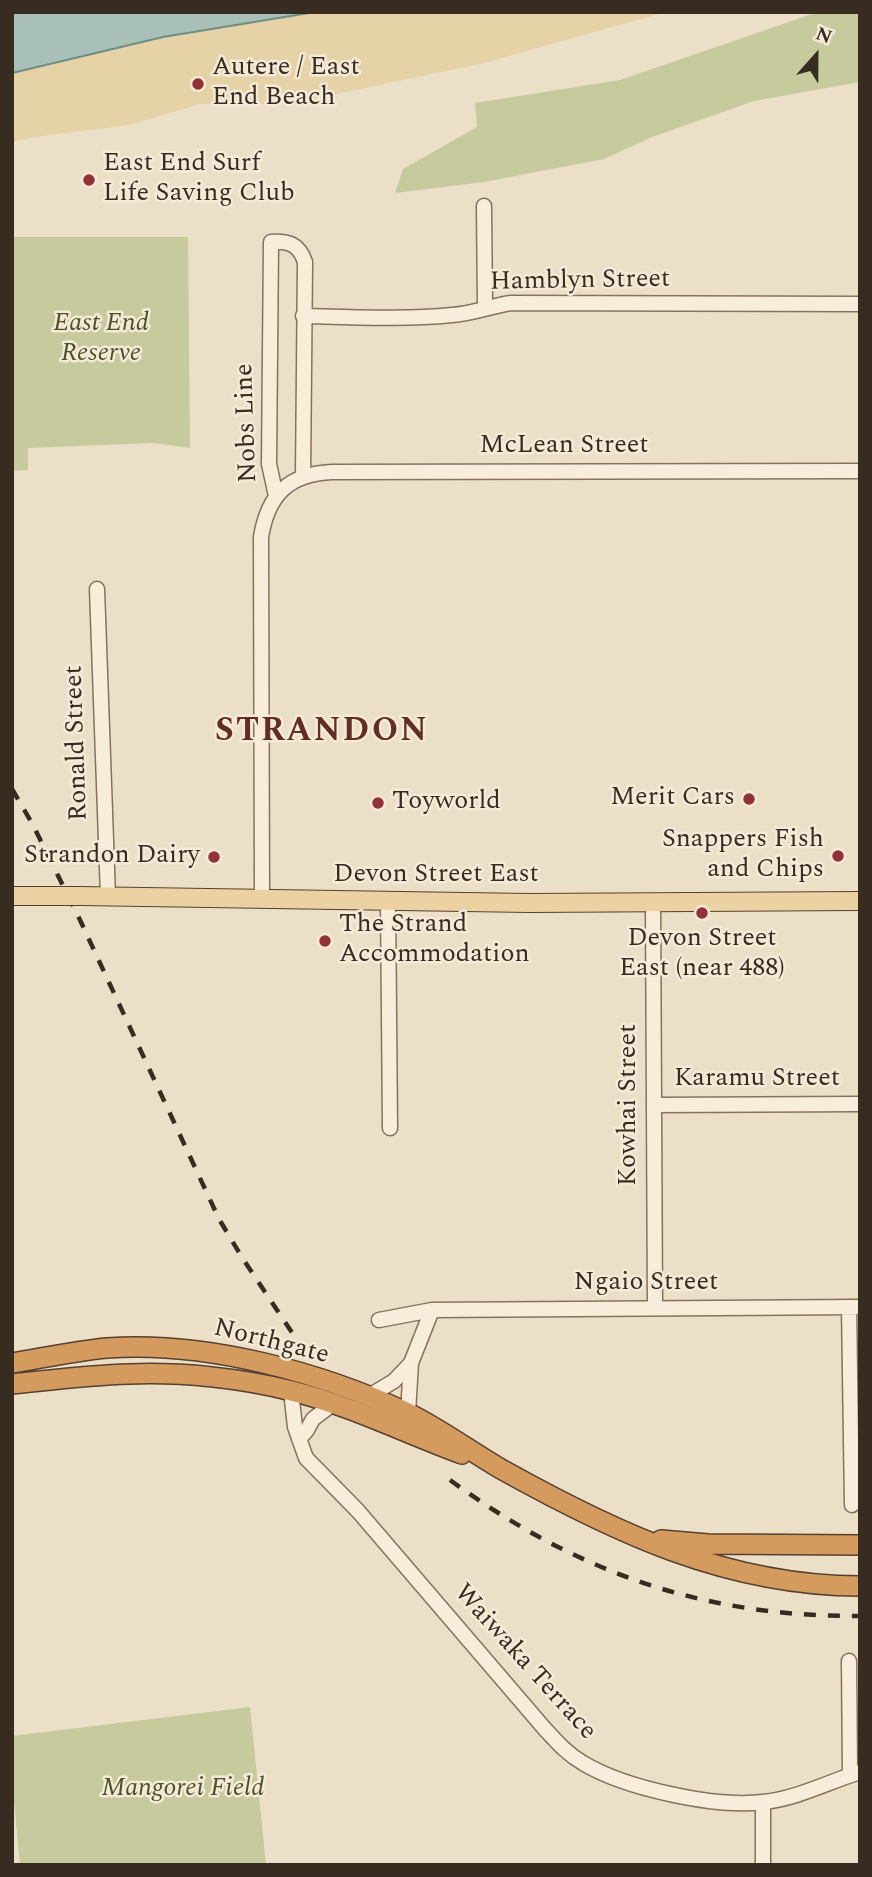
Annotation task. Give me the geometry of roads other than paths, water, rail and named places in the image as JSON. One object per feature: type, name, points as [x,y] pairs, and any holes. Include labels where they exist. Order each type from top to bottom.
[{"type":"highway","name":"Northgate","points":[[12,1363],[106,1348],[161,1348],[212,1353],[262,1363],[369,1396],[408,1413],[432,1425],[499,1468],[619,1530],[698,1561],[740,1572],[817,1584],[860,1586]]},
{"type":"highway","name":"Northgate","points":[[12,1384],[130,1373],[211,1378],[291,1391],[334,1403],[499,1468]]},
{"type":"highway","points":[[619,1530],[670,1542],[860,1545]]},
{"type":"main road","name":"Devon Street East","points":[[12,896],[387,902],[860,901]]},
{"type":"street","points":[[485,206],[485,307]]},
{"type":"street","name":"Nobs Line","points":[[262,900],[260,549],[264,521],[276,496],[269,464],[271,242],[289,242],[302,253],[305,262],[303,477]]},
{"type":"street","name":"Hamblyn Street","points":[[303,316],[413,318],[456,315],[511,303],[860,304]]},
{"type":"street","name":"McLean Street","points":[[276,496],[287,485],[318,472],[860,471]]},
{"type":"street","name":"Ronald Street","points":[[97,589],[108,896]]},
{"type":"street","points":[[387,902],[390,1128]]},
{"type":"street","name":"Kowhai Street","points":[[653,902],[655,1308]]},
{"type":"street","name":"Karamu Street","points":[[655,1105],[860,1104]]},
{"type":"street","points":[[852,1505],[855,1307]]},
{"type":"street","name":"Ngaio Street","points":[[379,1320],[432,1310],[855,1307]]},
{"type":"street","points":[[408,1413],[411,1363],[432,1310]]},
{"type":"street","points":[[369,1396],[394,1381],[411,1363]]},
{"type":"street","name":"Waiwaka Terrace","points":[[291,1391],[295,1427],[306,1458],[358,1511],[561,1747],[583,1763],[633,1784],[705,1801],[763,1802],[793,1796],[855,1773]]},
{"type":"street","points":[[299,1439],[313,1419],[334,1403]]},
{"type":"street","points":[[849,1661],[855,1773]]},
{"type":"street","points":[[763,1802],[763,1865]]},
{"type":"water","points":[[12,12],[315,12],[163,37],[12,73]]},
{"type":"railway","points":[[12,789],[80,920],[219,1219],[297,1340]]},
{"type":"railway","points":[[450,1480],[545,1540],[594,1564],[643,1583],[695,1598],[747,1608],[802,1614],[860,1616]]},
{"type":"place","name":"Autere / East End Beach","points":[[198,84]]},
{"type":"place","name":"East End Surf Life Saving Club","points":[[89,180]]},
{"type":"place","name":"Merit Cars","points":[[749,799]]},
{"type":"place","name":"Toyworld","points":[[378,803]]},
{"type":"place","name":"Snappers Fish and Chips","points":[[838,856]]},
{"type":"place","name":"Strandon Dairy","points":[[214,857]]},
{"type":"place","name":"Devon Street East (near 488)","points":[[702,913]]},
{"type":"place","name":"The Strand Accommodation","points":[[325,941]]},
{"type":"district","name":"STRANDON","points":[[322,734]]},
{"type":"park label","name":"East End Reserve","points":[[101,340]]},
{"type":"park label","name":"Mangorei Field","points":[[183,1790]]}]
